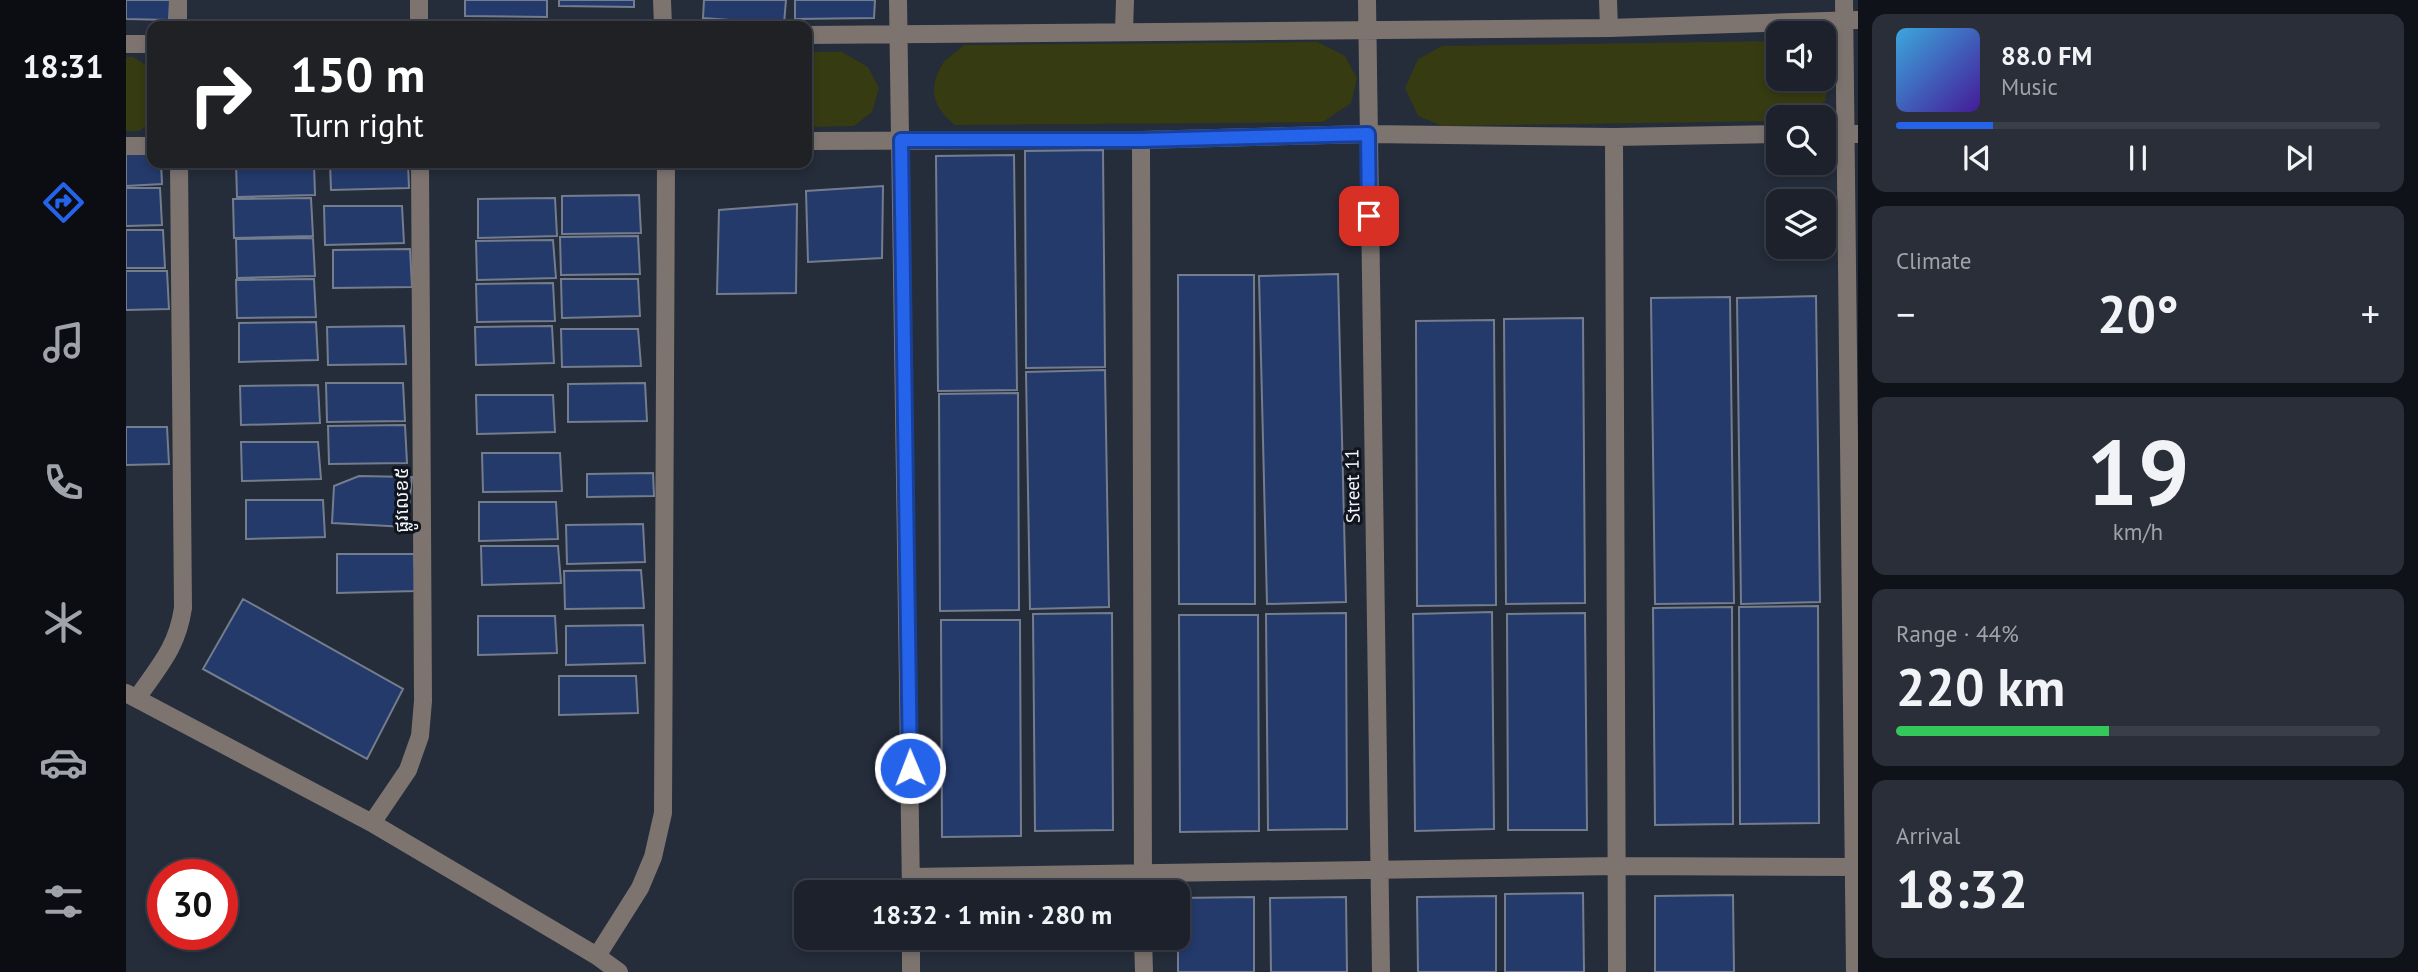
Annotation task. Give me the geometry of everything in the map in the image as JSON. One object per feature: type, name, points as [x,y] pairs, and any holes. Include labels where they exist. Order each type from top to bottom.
[{"type":"street","points":[[178,0],[178,21]]},
{"type":"street","points":[[419,0],[419,21]]},
{"type":"street","points":[[662,0],[663,21]]},
{"type":"street","points":[[898,0],[911,880]]},
{"type":"street","points":[[1124,31],[1125,0]]},
{"type":"street","name":"Street 11","points":[[1367,0],[1381,972]]},
{"type":"street","points":[[1608,0],[1609,29]]},
{"type":"street","points":[[1844,0],[1851,20],[1855,972]]},
{"type":"street","points":[[812,35],[1609,29],[1851,20]]},
{"type":"street","points":[[126,44],[147,44]]},
{"type":"street","points":[[812,141],[1141,140],[1368,134],[1614,137],[1766,135]]},
{"type":"street","points":[[1614,137],[1617,972]]},
{"type":"street","points":[[1141,140],[1143,880]]},
{"type":"street","points":[[126,146],[147,146]]},
{"type":"street","points":[[179,168],[183,608],[180,630],[169,652],[131,695],[372,823],[597,956],[618,972]]},
{"type":"street","name":"ផ្លូវលេខ៥","points":[[372,823],[408,769],[420,736],[423,701],[420,168]]},
{"type":"street","points":[[597,956],[640,888],[653,857],[663,813],[666,168]]},
{"type":"street","points":[[1016,880],[1143,874],[1615,866],[1856,867]]},
{"type":"street","points":[[911,950],[911,972]]},
{"type":"street","points":[[1143,950],[1144,972]]},
{"type":"green space","points":[[1766,41],[1766,91],[1827,91],[1825,101],[1820,105],[1766,105],[1766,121],[1442,126],[1418,116],[1405,88],[1418,59],[1442,46]]},
{"type":"green space","points":[[1317,42],[1345,56],[1357,78],[1351,103],[1323,122],[955,125],[937,105],[934,90],[943,63],[964,45]]},
{"type":"green space","points":[[812,52],[842,52],[868,67],[879,88],[872,112],[854,126],[812,127]]},
{"type":"green space","points":[[126,57],[133,57],[147,66],[147,125],[139,131],[126,131]]},
{"type":"building","points":[[126,0],[170,0],[169,20],[126,19]]},
{"type":"building","points":[[465,0],[547,0],[547,17],[465,16]]},
{"type":"building","points":[[559,0],[634,0],[634,7],[559,6]]},
{"type":"building","points":[[704,0],[786,0],[784,21],[703,18]]},
{"type":"building","points":[[795,0],[875,0],[874,18],[795,19]]},
{"type":"building","points":[[1103,150],[1105,367],[1026,368],[1025,151]]},
{"type":"building","points":[[147,151],[147,168],[161,168],[162,184],[126,186],[126,152]]},
{"type":"building","points":[[1014,155],[1017,390],[938,391],[936,156]]},
{"type":"building","points":[[236,168],[314,168],[315,195],[237,197]]},
{"type":"building","points":[[330,168],[408,168],[409,188],[331,190]]},
{"type":"building","points":[[883,186],[882,258],[808,262],[806,191]]},
{"type":"building","points":[[126,188],[160,188],[162,225],[126,226]]},
{"type":"building","points":[[639,195],[641,233],[562,234],[562,196]]},
{"type":"building","points":[[311,198],[313,236],[234,238],[233,199]]},
{"type":"building","points":[[555,198],[557,236],[478,238],[478,199]]},
{"type":"building","points":[[797,204],[796,293],[717,294],[719,210]]},
{"type":"building","points":[[324,206],[402,206],[404,243],[325,245]]},
{"type":"building","points":[[126,230],[163,230],[165,268],[126,268]]},
{"type":"building","points":[[638,236],[640,274],[561,275],[560,237]]},
{"type":"building","points":[[313,238],[315,276],[237,278],[236,239]]},
{"type":"building","points":[[553,240],[556,278],[477,280],[476,241]]},
{"type":"building","points":[[410,249],[412,287],[333,288],[333,250]]},
{"type":"building","points":[[126,271],[167,271],[169,309],[126,310]]},
{"type":"building","points":[[1338,274],[1346,602],[1267,604],[1259,276]]},
{"type":"building","points":[[1178,275],[1254,275],[1255,604],[1179,604]]},
{"type":"building","points":[[314,279],[316,317],[237,318],[236,280]]},
{"type":"building","points":[[561,279],[638,279],[640,316],[562,318]]},
{"type":"building","points":[[553,283],[555,321],[477,322],[476,284]]},
{"type":"building","points":[[1816,296],[1820,602],[1741,604],[1737,298]]},
{"type":"building","points":[[1730,297],[1734,603],[1655,604],[1651,298]]},
{"type":"building","points":[[1583,318],[1585,603],[1506,604],[1504,319]]},
{"type":"building","points":[[1494,320],[1496,605],[1417,606],[1416,321]]},
{"type":"building","points":[[316,322],[318,360],[239,362],[239,323]]},
{"type":"building","points":[[404,326],[406,364],[328,365],[327,327]]},
{"type":"building","points":[[552,326],[554,363],[476,365],[475,327]]},
{"type":"building","points":[[561,329],[638,329],[641,366],[562,367]]},
{"type":"building","points":[[1105,370],[1109,607],[1030,609],[1026,372]]},
{"type":"building","points":[[326,383],[403,383],[405,421],[327,422]]},
{"type":"building","points":[[645,383],[647,421],[568,422],[568,384]]},
{"type":"building","points":[[318,385],[320,423],[241,425],[240,386]]},
{"type":"building","points":[[1018,393],[1019,610],[940,611],[939,394]]},
{"type":"building","points":[[476,395],[553,395],[555,432],[477,434]]},
{"type":"building","points":[[405,425],[407,463],[329,464],[328,426]]},
{"type":"building","points":[[126,427],[167,427],[169,464],[126,465]]},
{"type":"building","points":[[241,442],[318,442],[321,479],[242,481]]},
{"type":"building","points":[[482,453],[560,453],[562,491],[483,492]]},
{"type":"building","points":[[653,473],[654,496],[587,497],[587,474]]},
{"type":"building","points":[[359,476],[412,477],[407,527],[332,523],[334,486]]},
{"type":"building","points":[[246,500],[323,500],[325,537],[246,539]]},
{"type":"building","points":[[479,502],[556,502],[558,539],[479,541]]},
{"type":"building","points":[[643,524],[645,562],[567,564],[566,525]]},
{"type":"building","points":[[481,546],[558,546],[561,583],[482,585]]},
{"type":"building","points":[[337,554],[414,554],[416,591],[337,593]]},
{"type":"building","points":[[641,570],[644,608],[565,609],[564,571]]},
{"type":"building","points":[[243,599],[403,689],[367,759],[203,669]]},
{"type":"building","points":[[1818,606],[1819,823],[1740,824],[1739,607]]},
{"type":"building","points":[[1732,607],[1733,824],[1655,825],[1653,608]]},
{"type":"building","points":[[1492,612],[1494,829],[1415,831],[1413,614]]},
{"type":"building","points":[[1112,613],[1113,830],[1035,831],[1033,614]]},
{"type":"building","points":[[1346,613],[1347,829],[1268,830],[1266,614]]},
{"type":"building","points":[[1585,613],[1587,830],[1508,830],[1507,614]]},
{"type":"building","points":[[1179,615],[1258,615],[1259,831],[1180,832]]},
{"type":"building","points":[[478,616],[555,616],[557,653],[478,655]]},
{"type":"building","points":[[941,620],[1020,620],[1021,836],[942,837]]},
{"type":"building","points":[[643,625],[645,663],[566,665],[566,626]]},
{"type":"building","points":[[559,676],[636,676],[638,713],[559,715]]},
{"type":"building","points":[[1583,893],[1584,972],[1505,972],[1505,894]]},
{"type":"building","points":[[1733,895],[1734,972],[1655,972],[1655,896]]},
{"type":"building","points":[[1496,896],[1496,972],[1418,972],[1417,897]]},
{"type":"building","points":[[1254,897],[1254,972],[1178,972],[1178,950],[1190,950],[1190,898]]},
{"type":"building","points":[[1346,897],[1347,972],[1271,972],[1270,898]]},
{"type":"route","points":[[910,768],[901,140],[1141,140],[1368,134],[1369,216]]}]
